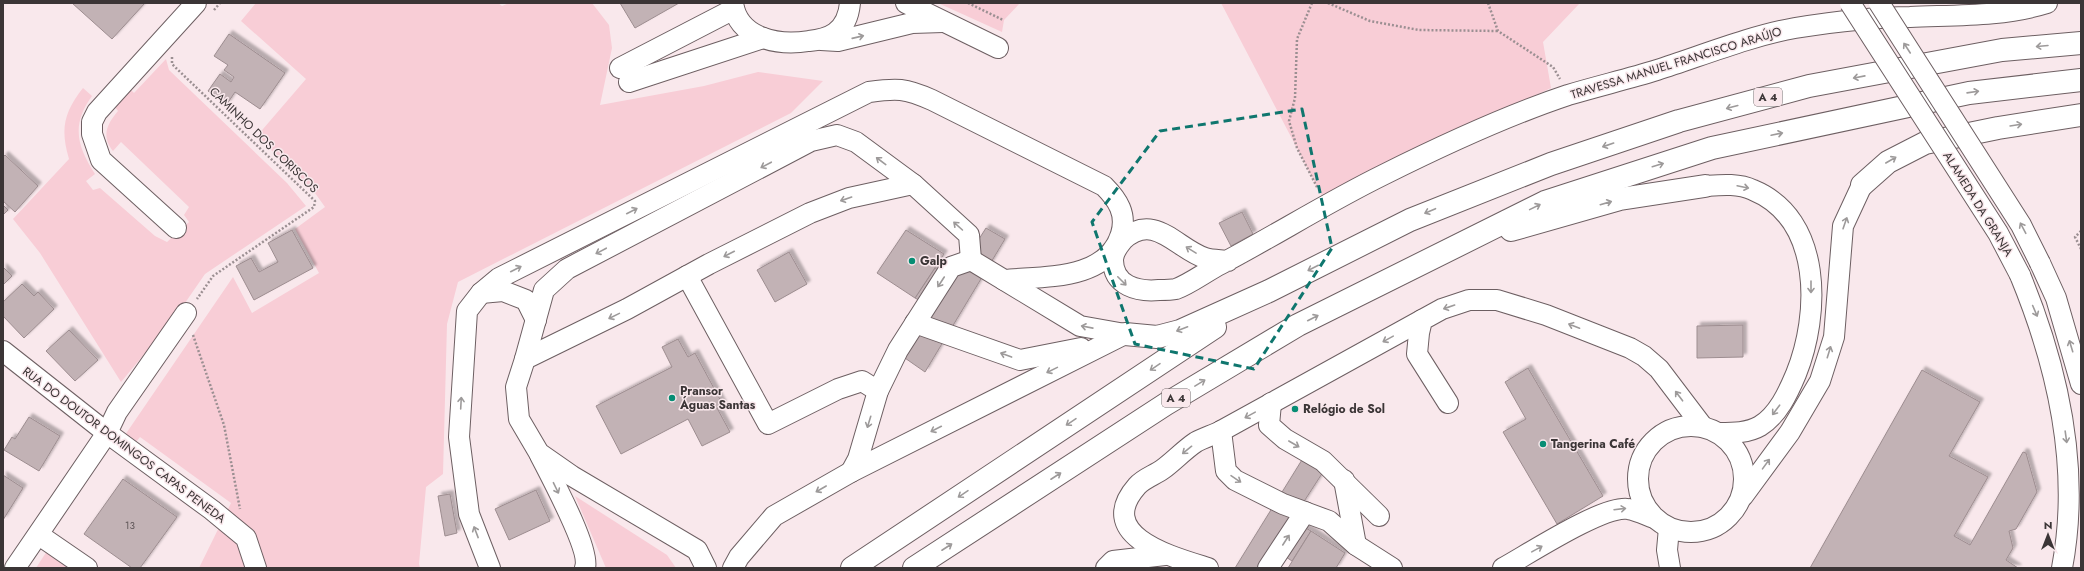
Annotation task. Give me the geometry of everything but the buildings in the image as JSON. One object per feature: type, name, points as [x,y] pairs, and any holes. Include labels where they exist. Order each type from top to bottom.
[{"type":"highway","name":"A 4","points":[[852,568],[1269,291],[1404,223],[1452,202],[1552,164],[1679,121],[1817,85],[2002,50],[2081,43]]},
{"type":"highway","name":"A 4","points":[[914,568],[1166,404],[1284,333],[1545,202],[1712,148],[1969,93],[2081,80]]},
{"type":"highway","points":[[1862,185],[1888,162],[1925,143],[1998,128],[2081,114]]},
{"type":"highway","points":[[1450,249],[1620,199],[1705,186]]},
{"type":"highway","points":[[1125,334],[1156,337],[1180,331],[1269,291]]},
{"type":"street","points":[[819,40],[835,33],[845,22],[850,3]]},
{"type":"street","points":[[906,3],[998,48]]},
{"type":"street","name":"ALAMEDA DA GRANJA","points":[[1850,3],[1998,233],[2020,275],[2038,318],[2055,379],[2066,440],[2069,498],[2067,544],[2062,568]]},
{"type":"street","name":"ALAMEDA DA GRANJA","points":[[1879,3],[2021,225],[2056,298],[2079,372],[2081,384]]},
{"type":"street","name":"TRAVESSA MANUEL FRANCISCO ARAÚJO","points":[[490,568],[469,514],[459,437],[467,311],[482,293],[499,278],[869,92],[893,88],[911,90],[1104,186],[1118,201],[1123,226],[1113,258],[1116,274],[1129,288],[1148,291],[1175,289],[1300,221],[1326,203],[1463,137],[1569,95],[1632,78],[1736,44],[1793,28],[1881,18],[1966,16],[2024,10],[2047,3]]},
{"type":"street","points":[[763,38],[625,75],[733,6],[737,19],[744,27],[757,36],[794,44],[819,40],[838,41],[912,24],[943,22]]},
{"type":"street","points":[[176,228],[101,160],[92,134],[92,122],[97,112],[204,7]]},
{"type":"street","points":[[585,568],[587,564],[582,542],[539,453],[519,418],[516,387],[544,290],[567,269],[811,141],[837,135],[856,142],[913,184],[969,235],[971,260]]},
{"type":"street","points":[[525,359],[627,309],[687,276],[810,213],[848,198],[913,184]]},
{"type":"street","points":[[1503,568],[1586,522],[1612,510],[1627,508],[1687,533],[1705,531],[1721,524],[1734,511],[1743,496],[1790,432],[1820,381],[1834,337],[1843,226],[1862,185]]},
{"type":"street","points":[[1670,568],[1661,523],[1643,503],[1638,487],[1638,470],[1644,454],[1655,440],[1669,431],[1686,426],[1740,433],[1759,426],[1770,418],[1779,407],[1800,363],[1807,341],[1811,281],[1810,265],[1803,241],[1792,221],[1775,203],[1752,189],[1740,186],[1705,186]]},
{"type":"street","points":[[1004,280],[1073,273],[1101,263],[1130,233],[1142,229],[1160,232],[1204,258],[1228,260]]},
{"type":"street","points":[[971,260],[1080,326],[1125,334]]},
{"type":"street","points":[[851,472],[858,459],[878,391],[898,350],[914,323],[952,267],[971,260]]},
{"type":"street","points":[[687,276],[768,424],[838,389],[862,381],[878,391]]},
{"type":"street","points":[[482,293],[503,292],[526,300],[536,320]]},
{"type":"street","points":[[1208,568],[1165,555],[1134,537],[1127,524],[1125,510],[1130,496],[1138,484],[1162,470],[1197,442],[1271,404],[1442,309],[1469,300],[1497,300],[1546,315],[1630,348],[1644,356],[1659,369],[1711,430],[1732,444],[1742,460],[1745,478],[1743,496]]},
{"type":"street","points":[[15,568],[39,535],[107,433],[117,412],[186,314]]},
{"type":"street","points":[[1422,320],[1417,354],[1448,403]]},
{"type":"street","points":[[914,323],[1020,360],[1087,347],[1125,334]]},
{"type":"street","points":[[733,568],[739,557],[774,516],[851,472],[1125,334]]},
{"type":"street","name":"RUA DO DOUTOR DOMINGOS CAPAS PENEDA","points":[[3,351],[107,433],[212,510],[246,538]]},
{"type":"street","points":[[1271,404],[1269,425],[1286,439],[1323,461],[1379,516]]},
{"type":"street","points":[[1221,431],[1226,471],[1235,480],[1283,504],[1329,521],[1356,545],[1392,568]]},
{"type":"street","points":[[539,453],[572,476],[697,550],[706,568]]},
{"type":"street","points":[[1344,480],[1356,545]]},
{"type":"street","points":[[1268,568],[1305,512]]},
{"type":"street","points":[[39,535],[87,568]]},
{"type":"street","points":[[246,538],[256,568]]},
{"type":"street","points":[[1106,568],[1113,561],[1165,555]]},
{"type":"path","points":[[204,7],[220,3]]},
{"type":"path","points":[[968,3],[1004,20]]},
{"type":"path","points":[[1312,3],[1297,39],[1295,98],[1288,121],[1297,148],[1326,203]]},
{"type":"path","points":[[1328,3],[1370,22],[1419,30],[1498,31],[1553,67],[1569,95]]},
{"type":"path","points":[[1488,3],[1498,31]]},
{"type":"path","name":"CAMINHO DOS CORISCOS","points":[[177,52],[171,58],[176,68],[315,201],[314,207],[213,276],[186,314]]},
{"type":"path","points":[[2081,231],[2075,237],[2081,249]]},
{"type":"path","points":[[186,314],[224,425],[246,538]]},
{"type":"highlighted area","points":[[1302,109],[1332,248],[1254,369],[1135,344],[1092,222],[1160,131]]},
{"type":"shaded area","points":[[256,3],[498,3],[502,6],[509,3],[592,3],[609,25],[612,48],[600,105],[704,86],[758,72],[823,81],[791,113],[458,282],[447,324],[443,474],[426,487],[419,564],[420,568],[199,568],[231,503],[140,437],[136,442],[125,435],[233,277],[252,313],[319,273],[295,229],[325,207],[315,193],[257,136],[306,79],[241,21]]},
{"type":"shaded area","points":[[938,3],[1020,3],[1004,20],[1002,32]]},
{"type":"shaded area","points":[[1221,3],[1580,3],[1543,42],[1551,88],[1322,196]]},
{"type":"shaded area","points":[[166,59],[169,70],[287,183],[306,206],[205,274],[176,316],[121,382],[40,253],[13,219],[69,159],[64,130],[68,113],[83,88],[92,96],[81,116],[79,135],[84,154],[95,174],[86,181],[93,190],[100,188],[155,236],[167,242],[189,222],[184,215],[189,207],[121,142],[113,151],[109,146],[106,135],[108,125],[118,111],[115,107],[130,89],[134,93]]},
{"type":"shaded area","points":[[575,496],[667,555],[676,568],[606,568]]},
{"type":"shaded area","points":[[47,551],[71,568],[36,568]]},
{"type":"place","name":"Galp","points":[[912,261]]},
{"type":"place","name":"Pransor Águas Santas","points":[[672,398]]},
{"type":"place","name":"Relógio de Sol","points":[[1295,409]]},
{"type":"place","name":"Tangerina Café","points":[[1543,444]]}]
